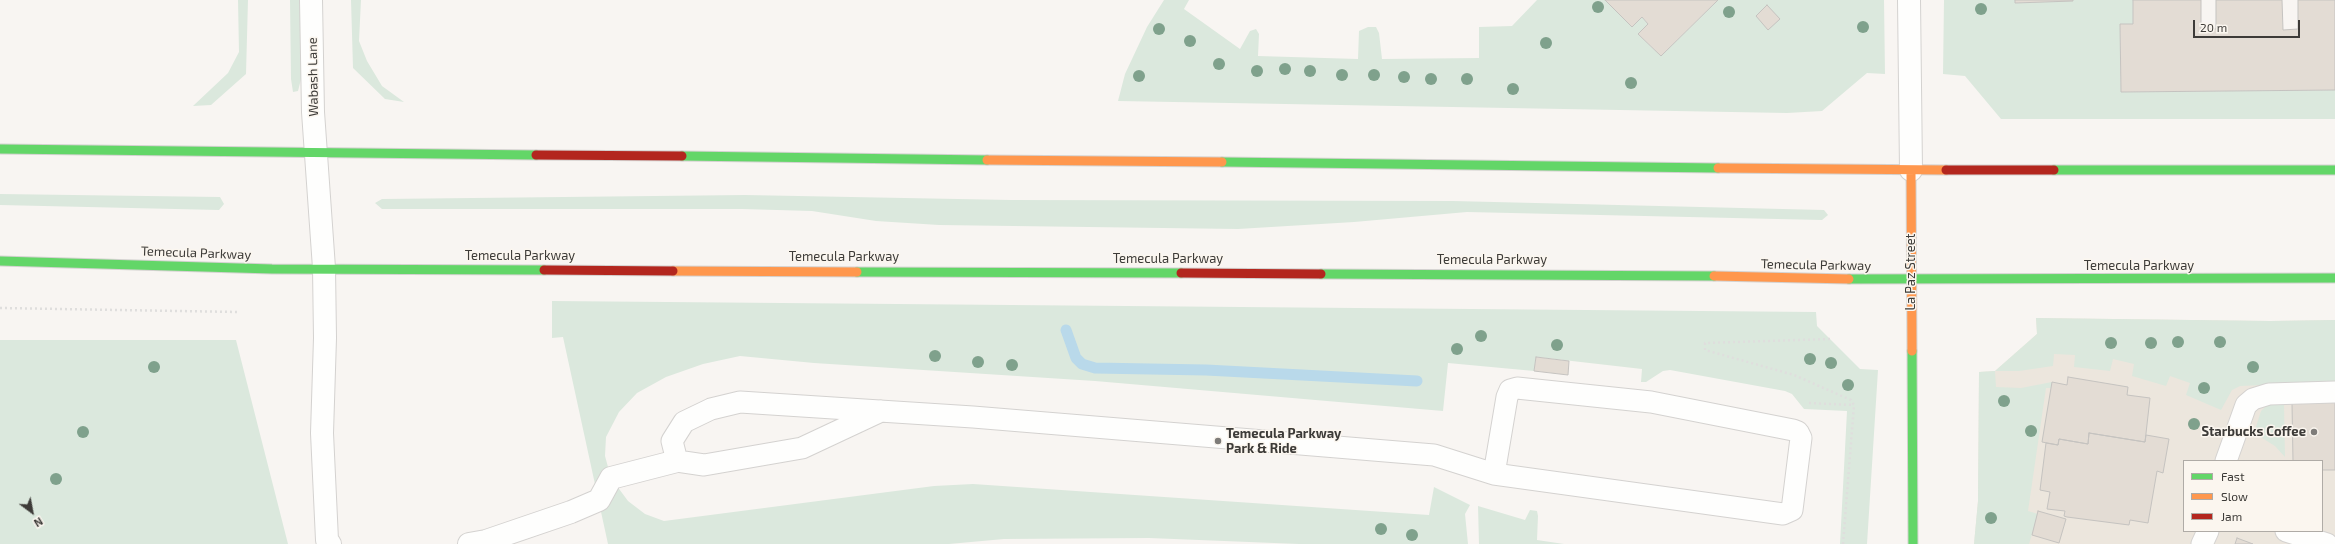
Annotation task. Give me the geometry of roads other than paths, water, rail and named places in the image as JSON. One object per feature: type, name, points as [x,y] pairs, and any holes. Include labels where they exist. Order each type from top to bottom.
[{"type":"main road","points":[[0,149],[1911,170],[2335,170]]},
{"type":"main road","name":"La Paz Street","points":[[1911,170],[1913,544]]},
{"type":"main road","name":"Temecula Parkway","points":[[0,261],[272,269],[1651,274],[1911,280],[2335,278]]},
{"type":"street","name":"Wabash Lane","points":[[311,0],[312,112],[324,268],[325,338],[322,433],[327,540],[330,544]]},
{"type":"street","name":"La Paz Street","points":[[1909,0],[1911,170]]},
{"type":"street","points":[[469,544],[493,539],[571,512],[600,500],[611,478],[677,461]]},
{"type":"lane","points":[[881,411],[802,448],[704,465],[677,461],[672,441],[684,422],[711,409],[740,402],[881,411],[1434,455],[1494,474],[1783,514],[1792,510],[1801,438],[1798,432],[1793,430],[1651,402],[1517,388],[1510,390],[1507,397],[1494,474]]},
{"type":"lane","points":[[2228,454],[2246,405],[2253,399],[2269,394],[2335,392]]},
{"type":"lane","points":[[2202,544],[2208,532]]},
{"type":"lane","points":[[2289,532],[2327,544]]},
{"type":"waterway","points":[[1066,330],[1076,358],[1082,364],[1095,368],[1206,370],[1417,381]]},
{"type":"place","name":"Starbucks Coffee","points":[[2314,432]]},
{"type":"place","name":"Temecula Parkway Park & Ride","points":[[1218,441]]}]
